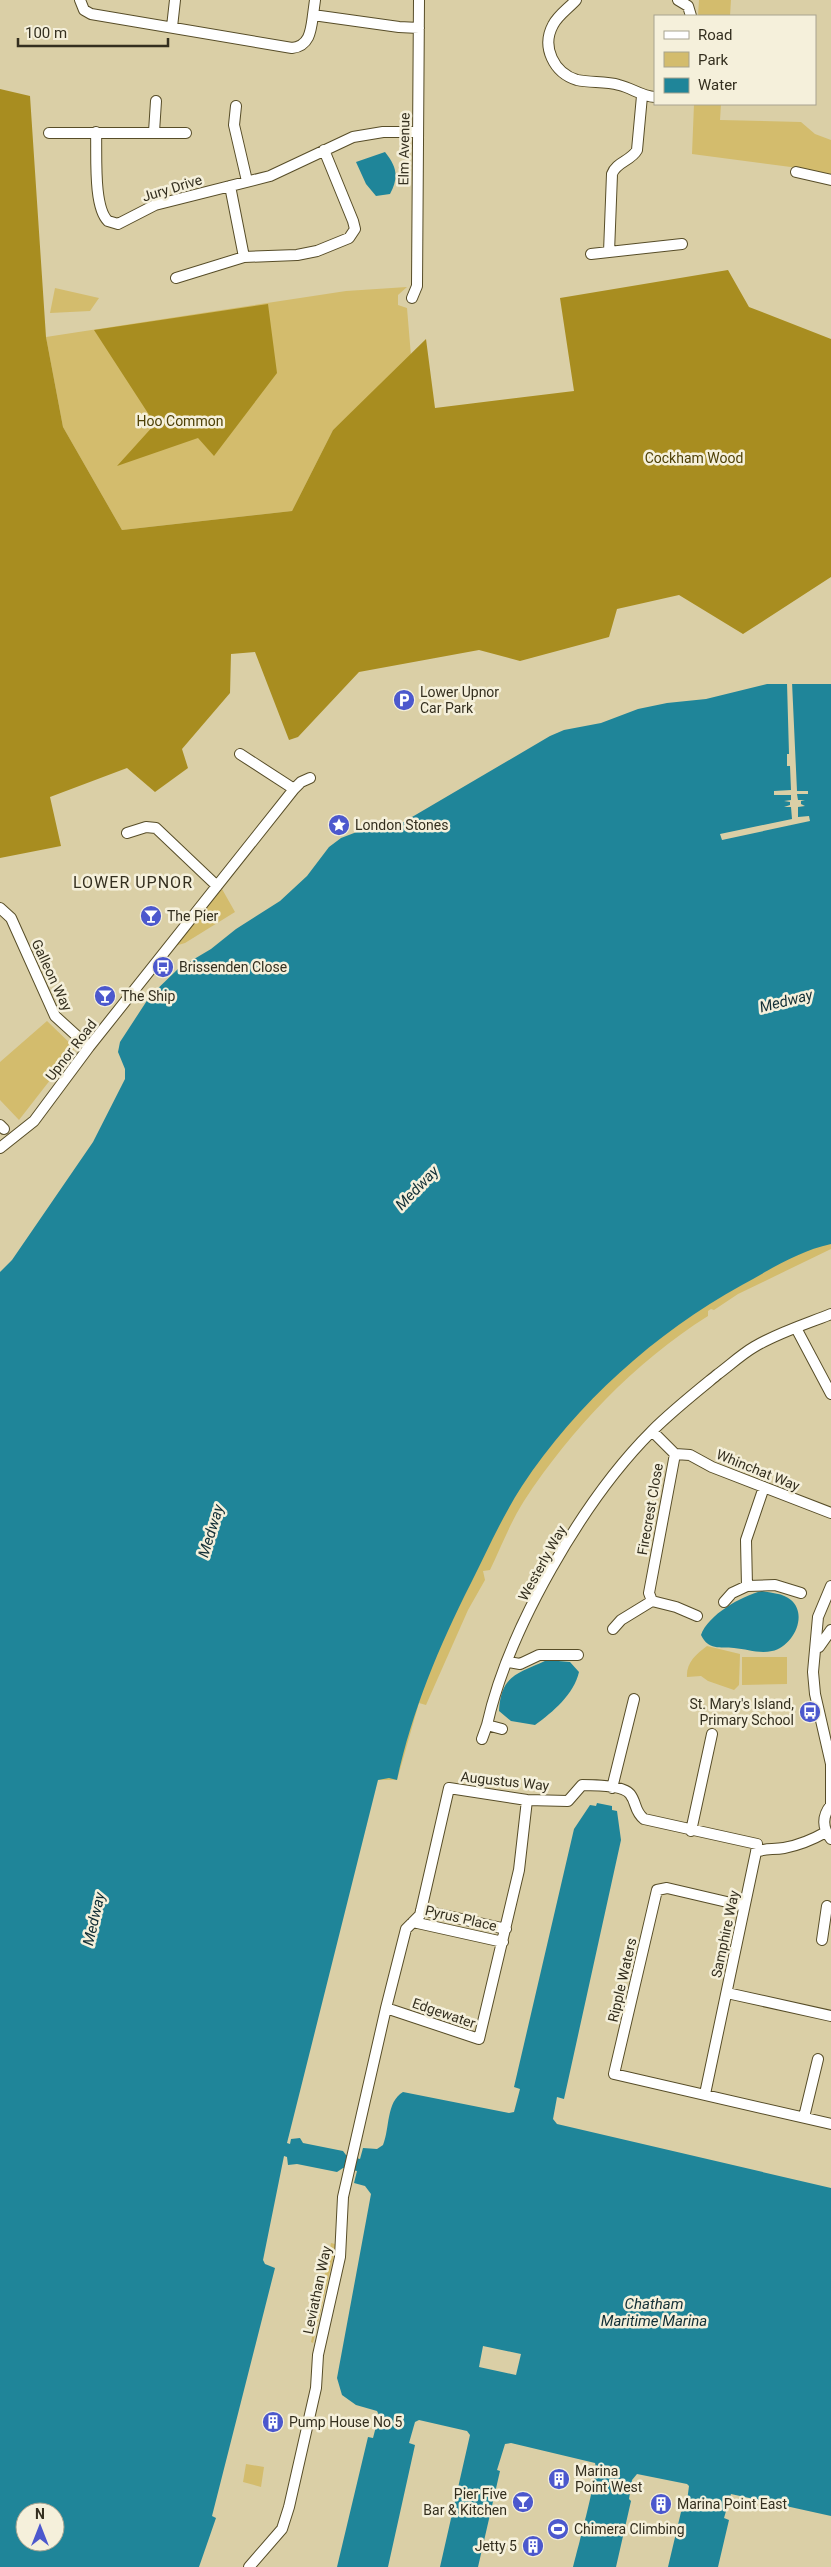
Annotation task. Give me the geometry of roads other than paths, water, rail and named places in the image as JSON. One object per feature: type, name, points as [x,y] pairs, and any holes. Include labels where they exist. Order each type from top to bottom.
[{"type":"street","points":[[80,0],[84,10],[91,14],[295,48],[309,38],[315,0]]},
{"type":"street","points":[[172,27],[175,0]]},
{"type":"street","name":"Elm Avenue","points":[[412,298],[417,286],[419,0]]},
{"type":"street","points":[[576,0],[556,20],[550,31],[549,48],[555,64],[564,74],[577,80],[618,84],[642,96],[654,97]]},
{"type":"street","points":[[678,0],[688,6],[692,15]]},
{"type":"street","points":[[313,15],[399,28],[419,28]]},
{"type":"street","points":[[609,252],[612,174],[615,167],[633,157],[637,150],[642,96]]},
{"type":"street","points":[[154,132],[156,101]]},
{"type":"street","points":[[236,106],[234,125],[247,181]]},
{"type":"street","name":"Jury Drive","points":[[96,132],[101,207],[103,215],[112,223],[125,222],[155,205],[286,170],[324,150],[360,135],[417,132]]},
{"type":"street","points":[[49,133],[186,133]]},
{"type":"street","points":[[176,278],[244,257],[309,253],[328,248],[352,236],[355,229],[353,220],[324,150]]},
{"type":"street","points":[[796,172],[831,180]]},
{"type":"street","points":[[230,186],[244,257]]},
{"type":"street","points":[[590,254],[682,244]]},
{"type":"street","points":[[240,754],[294,789]]},
{"type":"street","name":"Upnor Road","points":[[0,1148],[34,1121],[90,1047],[294,789],[301,782],[310,778]]},
{"type":"street","points":[[128,833],[146,827],[156,828],[217,886]]},
{"type":"street","name":"Galleon Way","points":[[0,908],[10,918],[57,1019],[90,1047]]},
{"type":"street","name":"Westerly Way","points":[[482,1739],[492,1700],[520,1631],[559,1556],[602,1491],[652,1431],[726,1368],[755,1346],[831,1314]]},
{"type":"street","points":[[796,1328],[831,1394]]},
{"type":"street","name":"Firecrest Close","points":[[652,1431],[675,1454],[649,1593],[652,1601]]},
{"type":"street","name":"Whinchat Way","points":[[675,1454],[690,1455],[711,1467],[831,1513]]},
{"type":"street","points":[[747,1586],[746,1540],[764,1487]]},
{"type":"street","points":[[724,1602],[734,1592],[747,1586],[775,1585],[801,1593]]},
{"type":"street","points":[[756,1852],[763,1849],[804,1844],[828,1836],[824,1818],[831,1805],[831,1764],[814,1687],[818,1617],[831,1586]]},
{"type":"street","points":[[613,1629],[622,1620],[652,1601],[676,1607],[697,1616]]},
{"type":"street","points":[[816,1655],[831,1630]]},
{"type":"street","points":[[508,1662],[520,1664],[539,1655],[578,1656]]},
{"type":"street","points":[[612,1788],[634,1698]]},
{"type":"street","points":[[487,1725],[502,1729]]},
{"type":"street","points":[[712,1734],[687,1830],[757,1844],[756,1852]]},
{"type":"street","name":"Augustus Way","points":[[421,1910],[449,1788],[527,1800],[568,1801],[582,1785],[612,1788],[630,1794],[637,1814],[644,1818],[687,1830]]},
{"type":"street","name":"Edgewater","points":[[386,2008],[479,2039],[506,1929],[518,1870],[527,1800]]},
{"type":"street","name":"Samphire Way","points":[[705,2094],[756,1852]]},
{"type":"street","name":"Ripple Waters","points":[[705,2094],[614,2074],[657,1890],[667,1888],[744,1906]]},
{"type":"street","points":[[825,1934],[827,1906]]},
{"type":"street","points":[[386,2008],[406,1929],[421,1910]]},
{"type":"street","name":"Pyrus Place","points":[[421,1910],[506,1929]]},
{"type":"street","name":"Pyrus Place","points":[[413,1922],[502,1942]]},
{"type":"street","points":[[727,1993],[831,2016]]},
{"type":"street","name":"Leviathan Way","points":[[249,2567],[282,2529],[289,2507],[316,2388],[318,2355],[340,2257],[343,2196],[386,2008]]},
{"type":"street","points":[[804,2117],[818,2059]]},
{"type":"street","points":[[705,2094],[831,2124]]},
{"type":"water","points":[[385,152],[394,167],[395,182],[390,194],[376,196],[366,184],[356,162]]},
{"type":"water","points":[[767,684],[831,684],[831,1244],[796,1256],[742,1285],[679,1325],[649,1348],[620,1372],[567,1426],[522,1486],[501,1522],[437,1655],[410,1729],[397,1780],[389,1778],[378,1780],[287,2143],[290,2144],[291,2139],[300,2138],[303,2143],[343,2151],[346,2155],[360,2159],[363,2148],[377,2149],[383,2145],[391,2109],[398,2096],[403,2092],[509,2113],[514,2112],[520,2089],[514,2087],[574,1829],[590,1805],[596,1806],[597,1803],[612,1806],[612,1810],[617,1811],[621,1840],[564,2099],[557,2097],[553,2119],[557,2124],[831,2188],[831,2516],[731,2494],[724,2518],[729,2520],[718,2567],[668,2567],[681,2512],[686,2509],[689,2486],[637,2474],[632,2480],[629,2499],[631,2501],[616,2567],[573,2567],[591,2496],[595,2463],[511,2443],[505,2444],[497,2470],[500,2471],[478,2567],[440,2567],[470,2435],[467,2431],[419,2420],[415,2422],[409,2443],[415,2445],[388,2567],[337,2567],[368,2437],[373,2438],[379,2415],[377,2411],[356,2405],[342,2395],[337,2378],[371,2194],[365,2186],[354,2183],[357,2171],[343,2168],[337,2172],[297,2164],[288,2165],[287,2157],[284,2156],[263,2260],[265,2264],[275,2268],[212,2516],[216,2518],[199,2567],[0,2567],[0,1272],[12,1260],[93,1142],[125,1079],[125,1069],[118,1052],[120,1042],[150,996],[179,968],[211,949],[236,929],[280,901],[307,876],[329,847],[341,838],[362,830],[395,827],[550,736],[564,730],[601,723],[638,709],[667,703],[706,699]]},
{"type":"water","points":[[762,1591],[784,1596],[791,1600],[796,1607],[798,1622],[796,1630],[786,1644],[772,1651],[762,1652],[715,1647],[704,1640],[701,1635],[705,1628],[726,1607]]},
{"type":"water","points":[[547,1660],[570,1662],[579,1672],[573,1688],[556,1708],[535,1725],[511,1721],[499,1711],[500,1699],[507,1682],[520,1673]]},
{"type":"place","name":"Lower Upnor Car Park","points":[[404,700]]},
{"type":"place","name":"London Stones","points":[[339,825]]},
{"type":"place","name":"The Pier","points":[[151,916]]},
{"type":"place","name":"Brissenden Close","points":[[163,967]]},
{"type":"place","name":"The Ship","points":[[105,996]]},
{"type":"place","name":"St. Mary's Island, Primary School","points":[[810,1712]]},
{"type":"place","name":"Pump House No 5","points":[[273,2422]]},
{"type":"place","name":"Marina Point West","points":[[559,2479]]},
{"type":"place","name":"Pier Five Bar & Kitchen","points":[[523,2502]]},
{"type":"place","name":"Marina Point East","points":[[661,2504]]},
{"type":"place","name":"Chimera Climbing","points":[[558,2529]]},
{"type":"place","name":"Jetty 5","points":[[533,2546]]},
{"type":"district","name":"LOWER UPNOR","points":[[133,882]]},
{"type":"park label","name":"Hoo Common","points":[[180,421]]},
{"type":"park label","name":"Cockham Wood","points":[[694,458]]},
{"type":"water label","name":"Medway","points":[[786,1001]]},
{"type":"water label","name":"Medway","points":[[417,1188]]},
{"type":"water label","name":"Medway","points":[[211,1531]]},
{"type":"water label","name":"Medway","points":[[94,1919]]},
{"type":"water label","name":"Chatham Maritime Marina","points":[[654,2312]]}]
